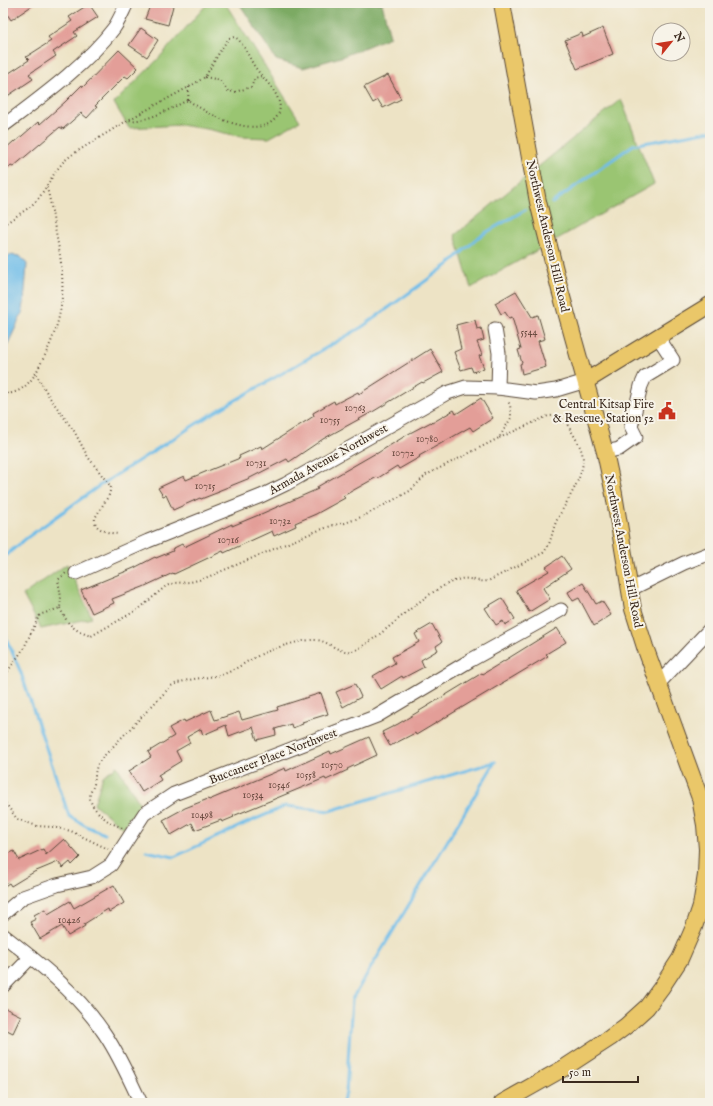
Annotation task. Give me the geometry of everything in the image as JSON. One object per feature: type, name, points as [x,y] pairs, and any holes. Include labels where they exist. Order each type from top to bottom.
[{"type":"main road","name":"Northwest Anderson Hill Road","points":[[502,3],[538,202],[560,290],[605,452],[614,494],[629,590],[637,626],[700,798],[707,841],[708,875],[699,911],[685,948],[668,978],[647,1006],[626,1026],[610,1038],[564,1068],[502,1103]]},
{"type":"main road","points":[[586,382],[710,305]]},
{"type":"street","points":[[3,126],[51,89],[96,49],[115,27],[127,3]]},
{"type":"street","points":[[495,329],[499,353],[498,388]]},
{"type":"street","points":[[605,452],[619,449],[636,438],[631,427],[641,386],[646,377],[673,360],[658,337]]},
{"type":"street","name":"Armada Avenue Northwest","points":[[76,573],[148,541],[261,496],[286,484],[447,393],[466,387],[498,388],[536,393],[556,390],[586,382]]},
{"type":"street","points":[[629,590],[684,563],[710,553]]},
{"type":"street","name":"Buccaneer Place Northwest","points":[[3,914],[23,898],[57,885],[92,877],[110,865],[144,814],[174,794],[377,716],[471,660],[561,610]]},
{"type":"street","points":[[658,684],[710,629]]},
{"type":"street","points":[[3,935],[31,957],[83,1005],[103,1031],[141,1103]]},
{"type":"street","points":[[3,986],[31,957]]},
{"type":"path","points":[[3,225],[30,207],[39,198],[46,185],[64,161],[128,120],[205,77],[226,41],[233,36],[241,43],[254,67],[276,94],[280,109],[274,121],[264,126],[246,126],[210,114],[188,100]]},
{"type":"path","points":[[205,77],[218,79],[228,91],[235,92],[251,87],[255,78],[262,76]]},
{"type":"path","points":[[188,100],[189,87]]},
{"type":"path","points":[[128,120],[133,121],[147,118],[188,100]]},
{"type":"path","points":[[3,394],[11,394],[23,388],[36,374],[46,354],[61,310],[63,298],[63,270],[51,201],[46,185]]},
{"type":"path","points":[[36,374],[50,398],[74,431],[88,457],[112,487],[109,495],[94,518],[94,522],[96,526],[106,532],[118,534]]},
{"type":"path","points":[[499,438],[511,418],[510,405],[508,401]]},
{"type":"path","points":[[76,573],[69,571],[58,580],[61,597],[60,608],[70,626],[92,636],[139,609],[166,586],[174,582],[190,582],[203,579],[314,532],[364,516],[410,492],[426,475],[499,438],[548,416],[555,416],[566,423],[582,452],[583,461],[581,472],[554,527],[549,547],[543,553],[488,581],[482,582],[461,579],[434,591],[356,650],[349,653],[342,652],[322,641],[313,640],[265,652],[232,671],[223,674],[189,679],[171,686],[102,758],[95,770],[94,784],[90,794],[90,799],[93,805],[109,822],[116,824],[130,836]]},
{"type":"path","points":[[3,678],[24,648],[39,616],[60,608]]},
{"type":"path","points":[[3,800],[17,819],[37,826],[52,826],[71,831],[117,854]]},
{"type":"green space","points":[[208,3],[225,3],[300,121],[269,138],[242,137],[207,129],[180,125],[129,128],[114,103],[158,59]]},
{"type":"green space","points":[[239,3],[382,3],[390,37],[341,57],[303,68],[276,60]]},
{"type":"green space","points":[[621,99],[654,184],[471,288],[455,235]]},
{"type":"green space","points":[[67,564],[92,618],[41,629],[23,595]]},
{"type":"green space","points":[[117,766],[140,804],[123,828],[94,804],[103,776]]},
{"type":"water","points":[[9,255],[20,256],[27,264],[22,314],[3,352],[3,261]]},
{"type":"building","points":[[3,3],[36,3],[11,20],[3,8]]},
{"type":"building","points":[[151,3],[163,3],[173,6],[168,25],[145,19]]},
{"type":"building","points":[[89,4],[98,17],[74,32],[77,36],[53,52],[56,56],[29,74],[33,79],[3,99],[3,77],[29,60],[26,57],[51,41],[48,37],[72,21],[69,17]]},
{"type":"building","points":[[141,28],[158,40],[147,57],[129,45]]},
{"type":"building","points":[[603,28],[613,54],[577,69],[565,40],[582,33],[583,37]]},
{"type":"building","points":[[119,50],[138,68],[128,78],[125,76],[95,106],[97,107],[87,118],[81,113],[63,129],[60,127],[13,167],[11,166],[3,173],[3,151],[38,122],[40,124],[82,85],[83,87]]},
{"type":"building","points":[[388,75],[401,99],[383,108],[378,100],[373,103],[364,87]]},
{"type":"building","points":[[516,291],[532,317],[538,315],[545,339],[538,341],[546,367],[522,374],[520,364],[522,363],[518,350],[521,349],[512,317],[509,318],[505,312],[501,314],[495,303]]},
{"type":"building","points":[[475,320],[477,329],[481,328],[484,340],[477,342],[482,355],[479,356],[484,368],[473,372],[471,367],[461,370],[454,352],[461,349],[456,325]]},
{"type":"building","points":[[430,349],[443,372],[423,383],[422,382],[323,439],[289,462],[287,459],[250,478],[218,491],[219,492],[201,499],[200,498],[173,510],[166,495],[163,496],[158,488],[184,476],[186,480],[240,458],[239,456],[261,446],[262,449],[314,416],[313,413],[334,401],[335,404],[358,392],[359,394]]},
{"type":"building","points":[[481,398],[493,418],[473,431],[470,427],[399,469],[397,466],[378,478],[377,477],[343,496],[345,498],[316,514],[295,523],[296,526],[274,536],[272,531],[224,553],[223,551],[174,574],[173,573],[112,599],[114,603],[92,613],[81,590],[134,568],[155,557],[156,558],[173,551],[172,549],[182,544],[184,547],[232,524],[232,526],[318,489],[317,487],[410,433],[431,422],[432,423],[454,410],[456,414]]},
{"type":"building","points":[[562,556],[571,569],[543,588],[550,599],[529,612],[516,590],[549,571],[546,567]]},
{"type":"building","points":[[583,583],[596,604],[602,601],[611,615],[594,626],[579,598],[573,601],[568,592]]},
{"type":"building","points":[[502,598],[515,619],[505,625],[503,621],[496,625],[485,608]]},
{"type":"building","points":[[432,624],[442,642],[436,646],[438,650],[421,660],[424,667],[403,678],[402,676],[381,689],[373,676],[395,663],[392,657],[419,642],[415,634]]},
{"type":"building","points":[[557,628],[566,642],[546,654],[548,656],[416,735],[415,733],[390,746],[382,732],[398,724],[482,673],[483,674]]},
{"type":"building","points":[[355,684],[361,697],[343,707],[336,692]]},
{"type":"building","points":[[321,693],[328,714],[302,722],[303,724],[292,728],[291,724],[275,729],[276,735],[257,740],[253,727],[229,736],[226,725],[203,735],[201,729],[187,737],[190,743],[176,751],[181,761],[158,775],[161,780],[142,792],[129,771],[151,757],[148,752],[174,736],[169,728],[184,720],[185,722],[211,710],[215,720],[239,712],[242,720],[278,710],[277,707]]},
{"type":"building","points":[[369,737],[377,755],[326,780],[325,778],[222,822],[221,820],[195,830],[192,823],[171,835],[163,820],[185,808],[208,799],[209,800],[285,768],[286,771],[330,751],[331,754]]},
{"type":"building","points":[[64,839],[80,857],[72,865],[70,862],[63,868],[58,862],[34,872],[11,886],[9,883],[3,887],[3,857],[14,851],[19,860],[43,849],[46,855]]},
{"type":"building","points":[[114,885],[124,903],[109,912],[108,909],[84,924],[85,926],[68,936],[62,926],[40,939],[30,922],[36,919],[34,915],[45,909],[48,914],[70,901],[74,908]]},
{"type":"building","points":[[3,1007],[21,1016],[13,1033],[3,1028]]},
{"type":"waterway","points":[[552,203],[633,145],[710,131]]},
{"type":"waterway","points":[[3,560],[5,556],[28,537],[99,486],[210,415],[362,327],[449,264],[480,236],[525,210]]},
{"type":"waterway","points":[[3,633],[21,673],[69,816],[88,827],[105,834]]},
{"type":"waterway","points":[[146,851],[174,857],[286,806],[329,811],[495,762]]},
{"type":"waterway","points":[[342,1103],[346,1093],[352,999],[495,762]]},
{"type":"place","name":"Central Kitsap Fire & Rescue, Station 52","points":[[667,411]]}]
